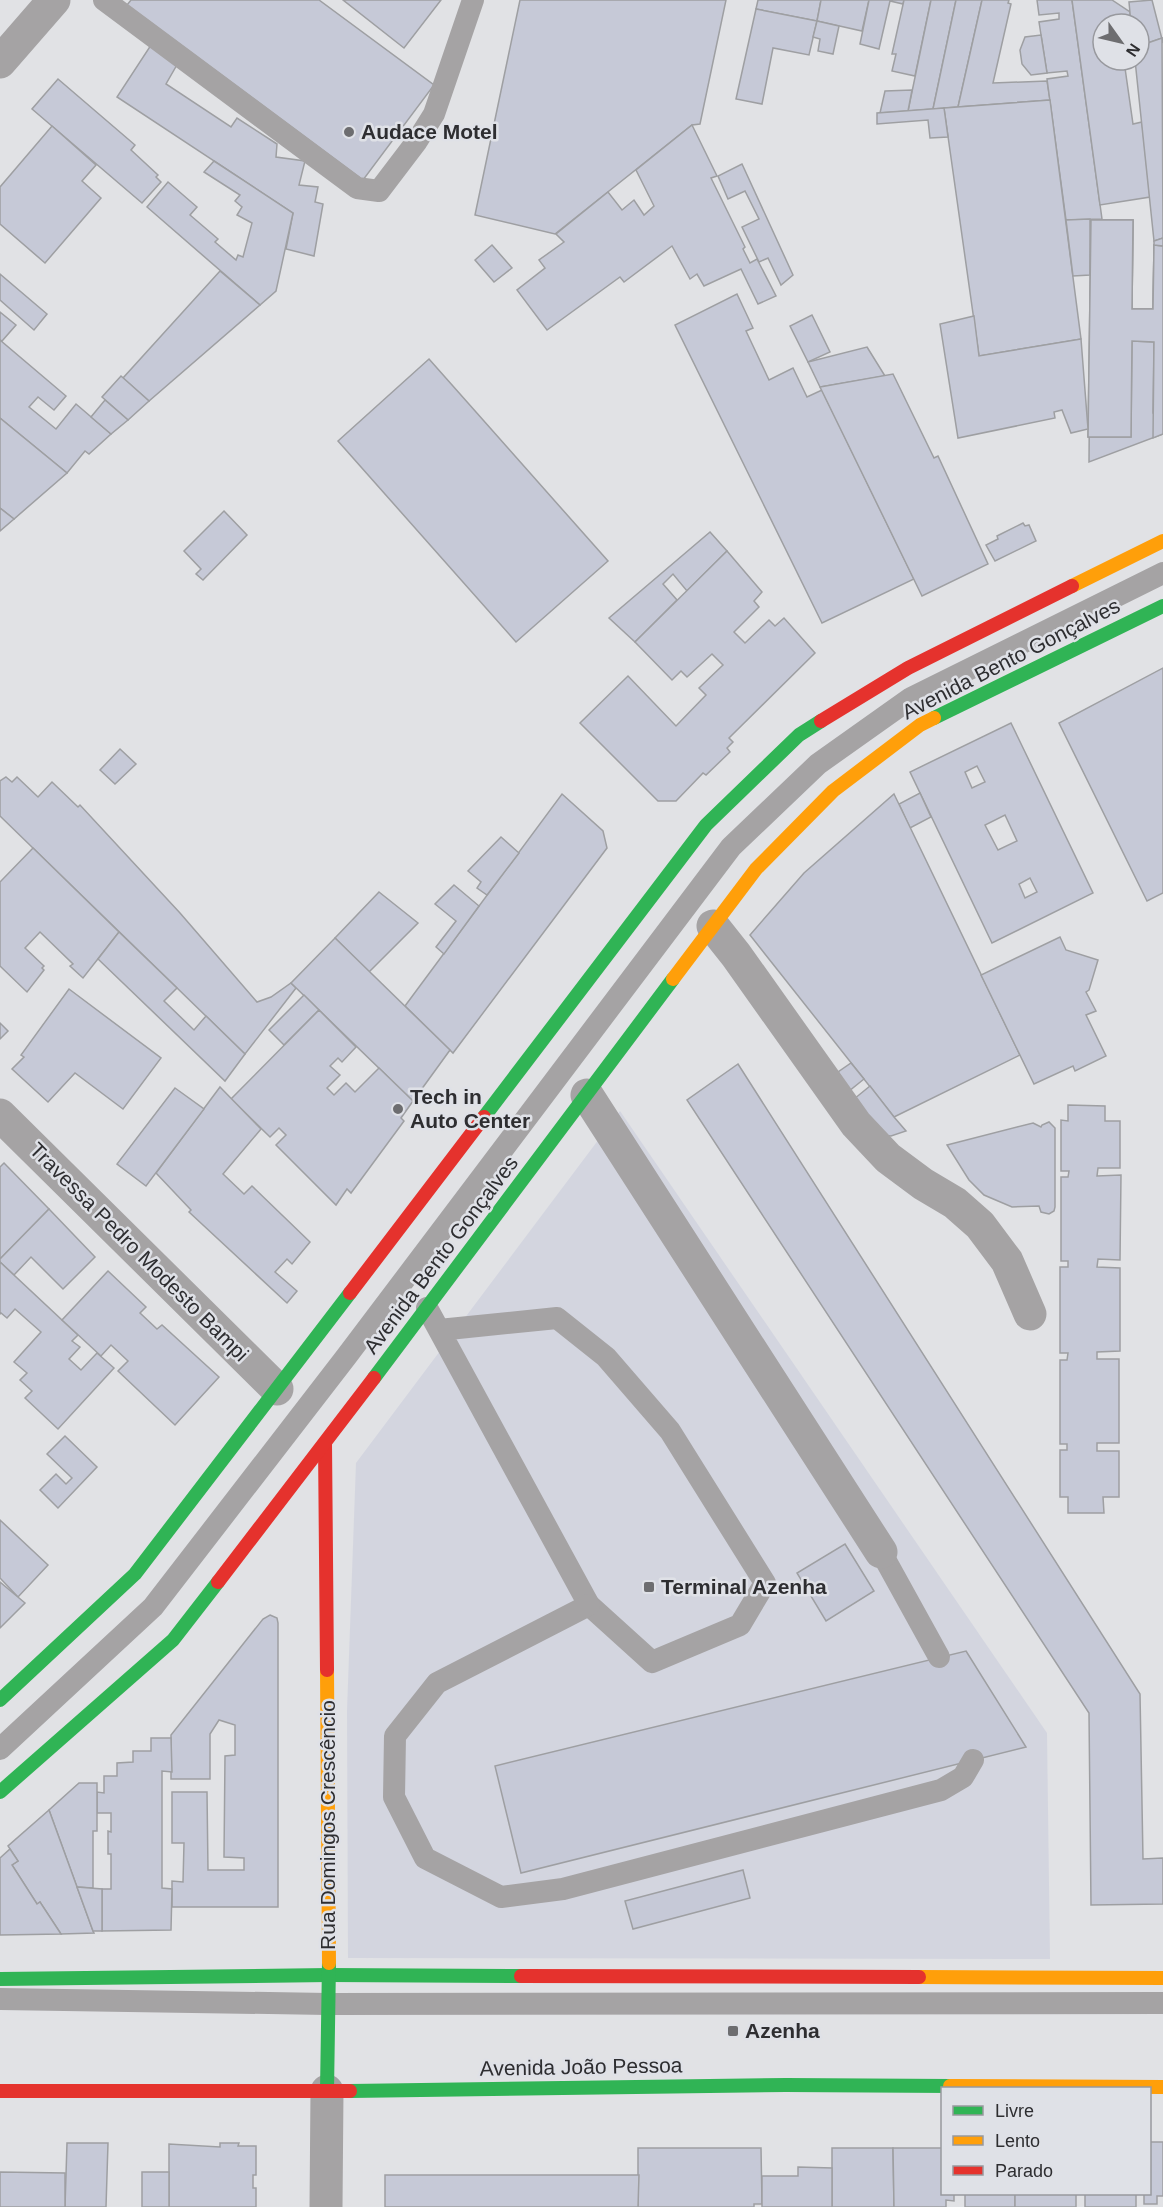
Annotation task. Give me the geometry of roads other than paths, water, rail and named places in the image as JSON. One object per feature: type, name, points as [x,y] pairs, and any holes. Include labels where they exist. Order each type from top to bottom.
[{"type":"main road","name":"Avenida Bento Gonçalves","points":[[0,1700],[135,1574],[706,825],[799,735],[908,668],[1163,541]]},
{"type":"main road","name":"Avenida Bento Gonçalves","points":[[0,1792],[173,1640],[326,1443],[756,869],[833,791],[920,725],[1163,606]]},
{"type":"main road","name":"Rua Domingos Crescêncio","points":[[326,1443],[329,1976],[327,2091]]},
{"type":"main road","points":[[0,1979],[329,1976],[1163,1978]]},
{"type":"main road","name":"Avenida João Pessoa","points":[[0,2091],[327,2091],[786,2085],[1163,2087]]},
{"type":"street","points":[[0,62],[54,0]]},
{"type":"street","points":[[713,926],[856,1125],[888,1158],[923,1184],[955,1203],[980,1225],[1007,1261],[1030,1314]]},
{"type":"street","points":[[587,1095],[881,1552]]},
{"type":"street","name":"Travessa Pedro Modesto Bampi","points":[[0,1115],[277,1389]]},
{"type":"street","name":"Rua Domingos Crescêncio","points":[[327,2091],[327,2207]]},
{"type":"lane","points":[[104,0],[357,188],[379,191],[417,141],[434,114],[473,0]]},
{"type":"lane","points":[[0,1749],[153,1607],[339,1366],[731,847],[818,764],[911,698],[1163,573]]},
{"type":"lane","points":[[427,1308],[439,1330],[589,1605],[652,1662],[740,1625],[765,1583],[670,1431],[606,1357],[557,1318],[439,1330]]},
{"type":"lane","points":[[881,1552],[939,1657]]},
{"type":"lane","points":[[589,1605],[437,1683],[395,1736],[394,1797],[425,1858],[501,1897],[563,1889],[941,1790],[963,1777],[973,1760]]},
{"type":"lane","points":[[0,1999],[328,2004],[1163,2003]]},
{"type":"place","name":"Audace Motel","points":[[349,132]]},
{"type":"place","name":"Tech in Auto Center","points":[[398,1109]]},
{"type":"place","name":"Terminal Azenha","points":[[649,1587]]},
{"type":"place","name":"Azenha","points":[[733,2031]]}]
